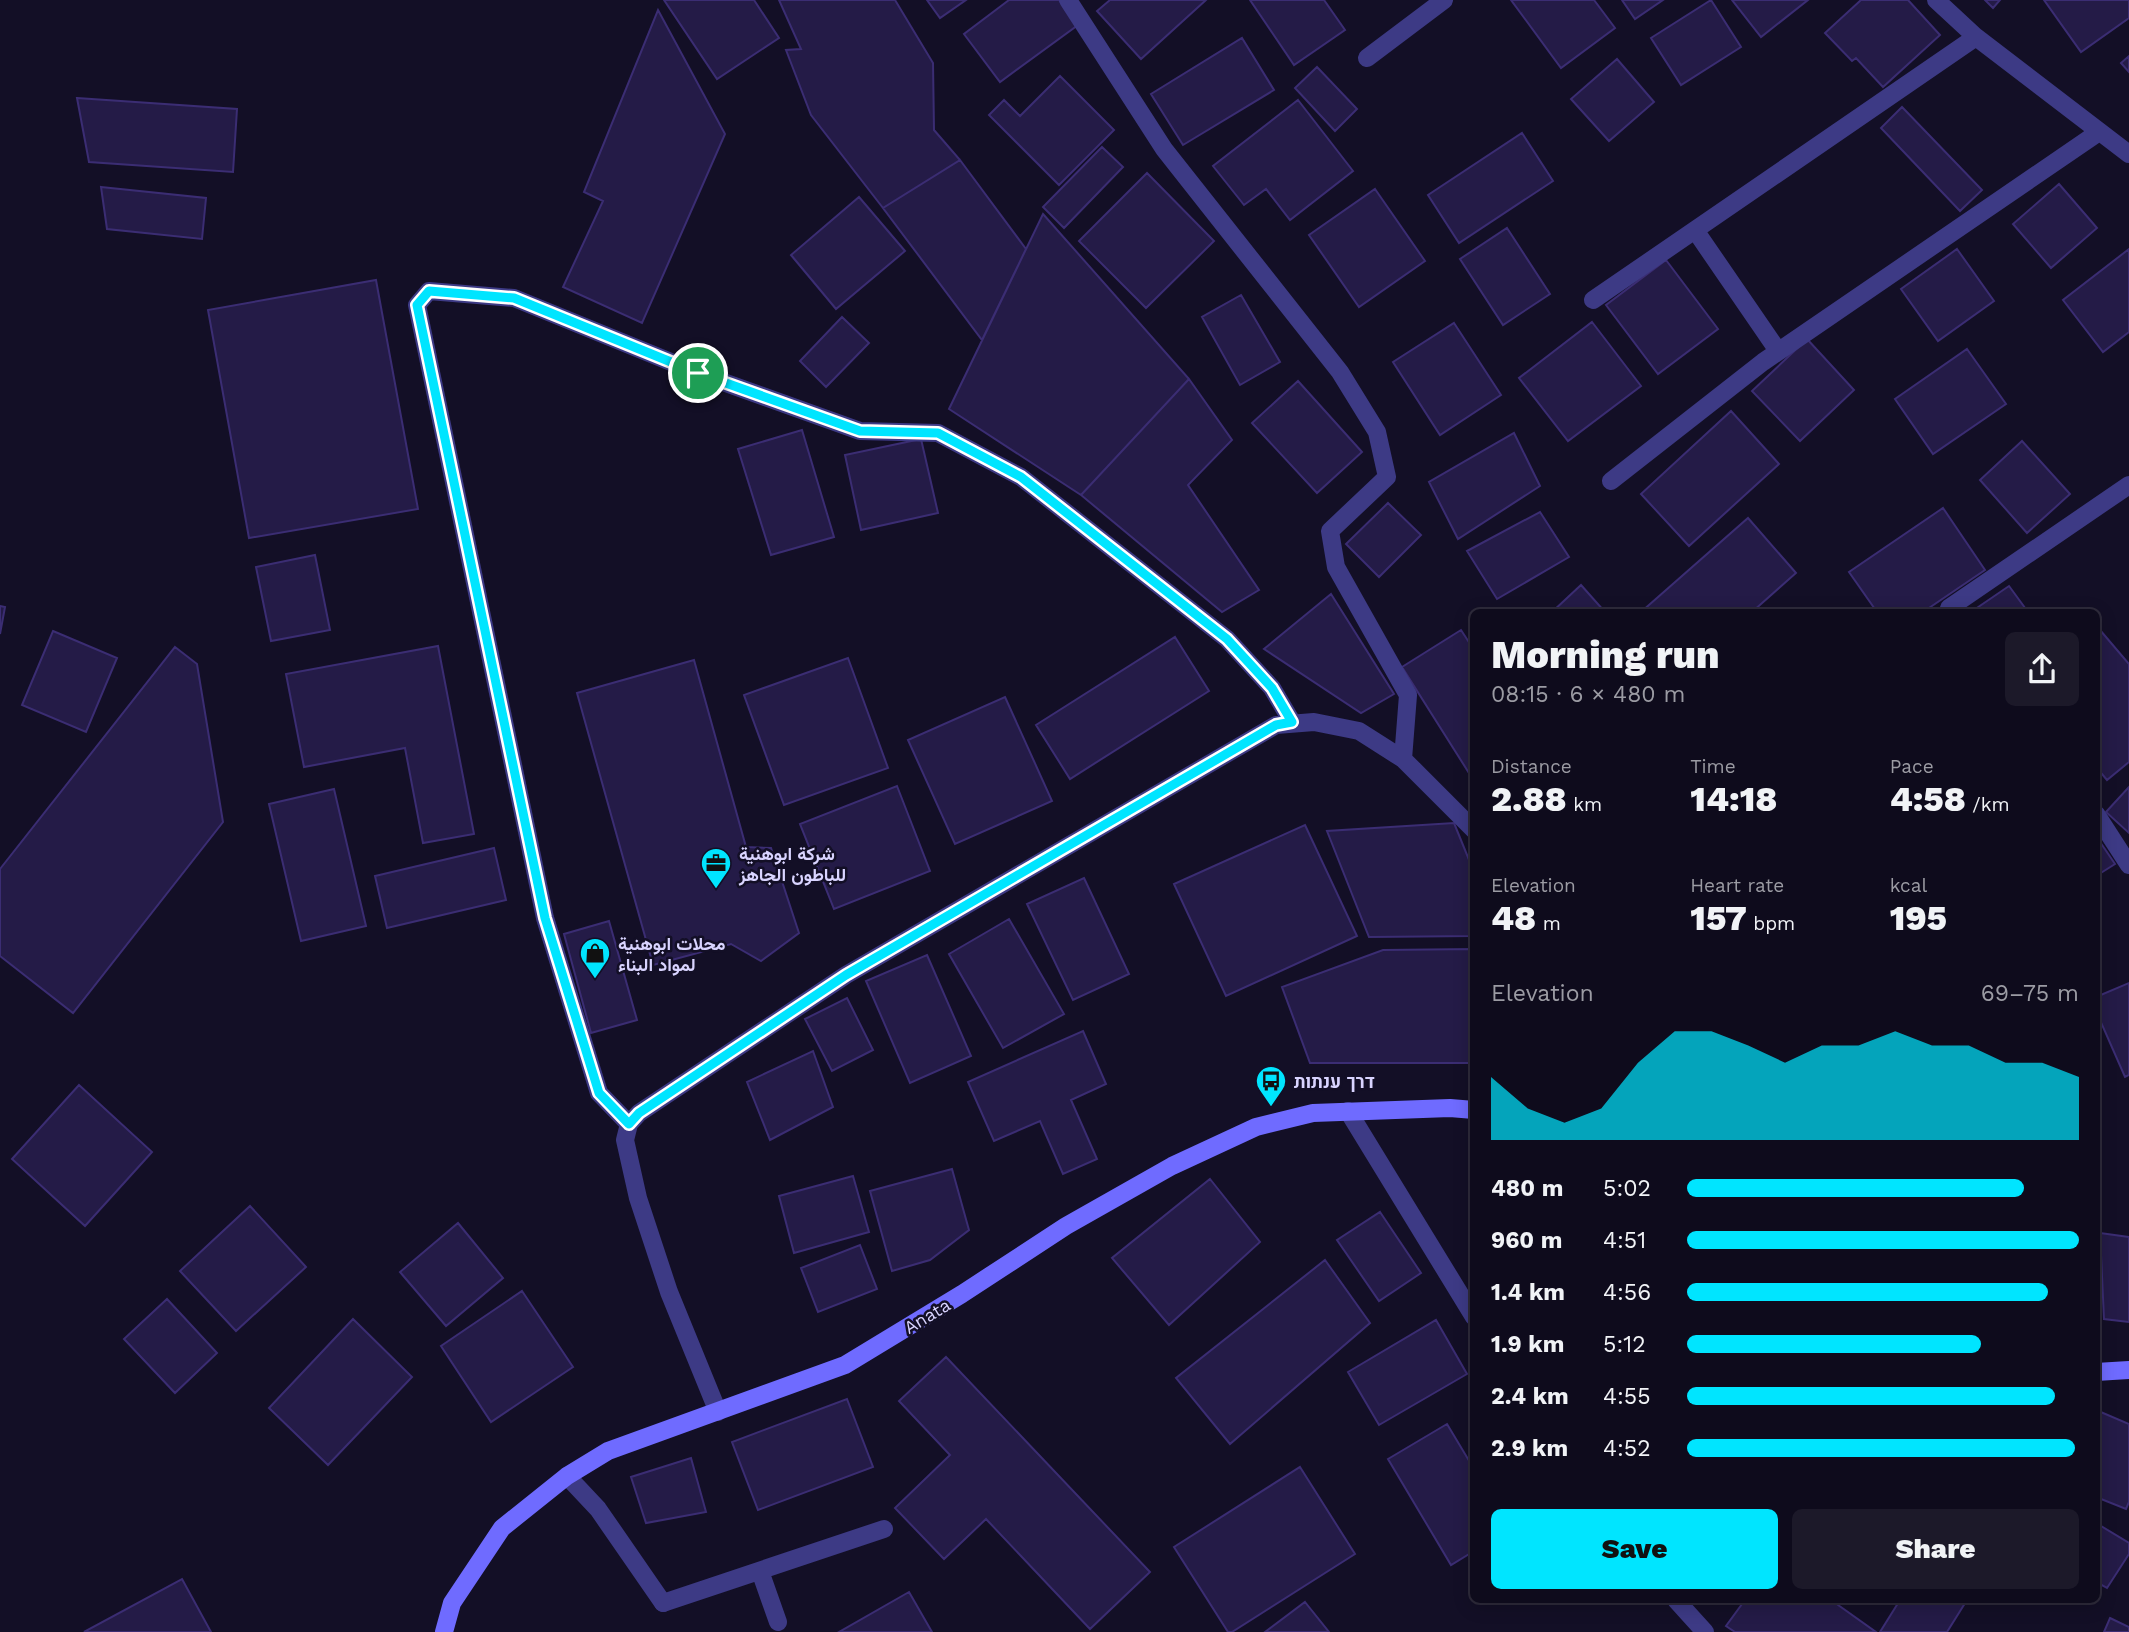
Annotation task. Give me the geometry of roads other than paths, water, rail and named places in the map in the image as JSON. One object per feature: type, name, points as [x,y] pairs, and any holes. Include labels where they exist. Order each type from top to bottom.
[{"type":"street","points":[[1068,0],[1164,149],[1340,372],[1377,432],[1387,477],[1330,531],[1336,567],[1408,695],[1403,760]]},
{"type":"street","points":[[1367,58],[1444,0]]},
{"type":"street","points":[[1936,0],[1976,37],[2129,154]]},
{"type":"street","points":[[1593,300],[1976,37]]},
{"type":"street","points":[[1611,481],[1778,352],[2099,132]]},
{"type":"street","points":[[1695,230],[1778,352]]},
{"type":"street","points":[[629,1124],[599,1093],[545,918],[417,305],[429,291],[514,298],[698,373],[860,431],[938,433],[1021,477],[1227,639],[1272,688],[1292,722]]},
{"type":"street","points":[[1950,609],[2129,485]]},
{"type":"street","points":[[718,1412],[669,1292],[638,1198],[625,1140],[629,1124],[639,1113],[846,975],[1276,725],[1314,722],[1359,731],[1403,760],[1470,826]]},
{"type":"street","points":[[2100,820],[2129,864]]},
{"type":"street","name":"Anata","points":[[444,1632],[452,1603],[502,1528],[567,1476],[608,1451],[845,1365],[962,1294],[1066,1226],[1172,1166],[1256,1127],[1313,1113],[1470,1110]]},
{"type":"street","points":[[1348,1111],[1470,1310]]},
{"type":"street","points":[[2100,1372],[2129,1370]]},
{"type":"street","points":[[567,1476],[598,1508],[663,1603],[884,1529]]},
{"type":"street","points":[[760,1570],[778,1622]]},
{"type":"street","points":[[1679,1603],[1705,1632]]},
{"type":"place","name":"شركة ابوهنية للباطون الجاهز","points":[[716,890]]},
{"type":"place","name":"محلات ابوهنية لمواد البناء","points":[[595,980]]},
{"type":"place","name":"דרך ענתות","points":[[1271,1108]]}]
